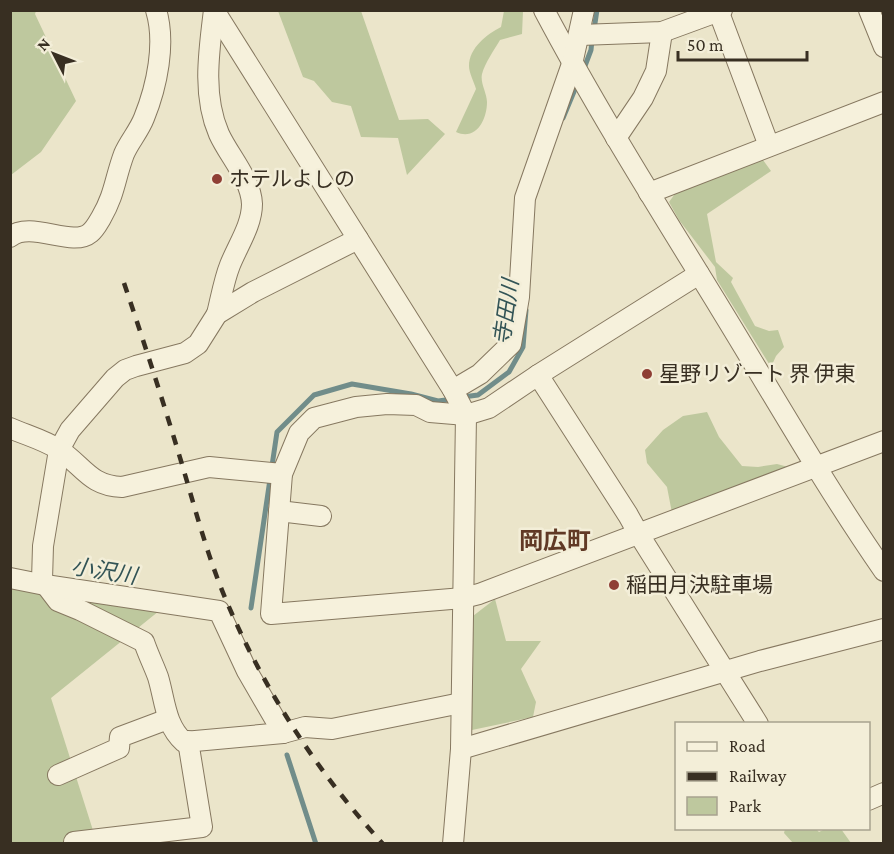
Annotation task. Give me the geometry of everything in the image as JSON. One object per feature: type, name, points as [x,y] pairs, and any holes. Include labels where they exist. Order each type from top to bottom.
[{"type":"street","points":[[10,237],[24,231],[73,237],[85,236],[96,225],[110,203],[125,153],[144,118],[152,92],[160,41],[156,10]]},
{"type":"street","points":[[214,10],[453,390],[466,415],[461,749],[453,843]]},
{"type":"street","points":[[214,10],[208,62],[212,114],[229,154],[248,186],[252,201],[251,216],[230,266],[217,314],[198,344],[185,354],[125,370],[115,378],[70,430],[59,450],[43,546],[42,577],[58,602],[80,610],[144,642],[158,679],[168,718],[184,742],[283,733],[305,727],[332,729],[461,703]]},
{"type":"street","points":[[544,10],[572,64],[649,194],[817,467],[876,545],[884,571]]},
{"type":"street","points":[[453,390],[480,374],[511,344],[519,297],[525,198],[572,64],[581,35],[584,10]]},
{"type":"street","points":[[869,10],[884,48]]},
{"type":"street","points":[[581,35],[662,32],[719,11],[769,146]]},
{"type":"street","points":[[616,138],[643,98],[656,71],[662,32]]},
{"type":"street","points":[[649,194],[884,102]]},
{"type":"street","points":[[217,314],[253,292],[358,239]]},
{"type":"street","points":[[699,274],[489,408],[466,415],[430,412],[416,405],[387,404],[356,407],[314,418],[299,433],[281,474],[271,614],[463,598],[479,594],[884,441]]},
{"type":"street","points":[[538,375],[757,722]]},
{"type":"street","points":[[10,428],[59,450],[93,479],[108,487],[122,487],[209,467],[281,474]]},
{"type":"street","points":[[279,511],[321,516]]},
{"type":"street","points":[[10,578],[42,577],[219,611],[247,671],[283,733]]},
{"type":"street","points":[[461,749],[884,628]]},
{"type":"street","points":[[58,775],[119,747],[120,737],[168,718]]},
{"type":"street","points":[[74,842],[147,838],[202,827],[188,741]]},
{"type":"street","points":[[870,799],[884,793]]},
{"type":"green space","points":[[11,10],[36,11],[35,14],[76,101],[41,152],[11,175]]},
{"type":"green space","points":[[278,11],[361,11],[399,120],[428,119],[445,134],[407,175],[398,138],[361,137],[351,106],[332,102],[314,81],[303,77]]},
{"type":"green space","points":[[504,11],[523,11],[522,34],[500,40],[485,65],[482,77],[487,99],[485,116],[479,127],[469,134],[456,132],[476,89],[469,69],[472,53],[485,38],[501,27]]},
{"type":"green space","points":[[747,160],[763,160],[771,171],[707,214],[716,262],[733,278],[731,282],[755,326],[769,331],[778,330],[784,347],[776,356],[771,367],[717,280],[715,267],[679,220],[669,202],[677,191]]},
{"type":"green space","points":[[707,412],[719,437],[742,466],[758,467],[777,464],[792,468],[672,513],[667,487],[647,463],[645,450],[663,430],[683,416]]},
{"type":"green space","points":[[10,585],[159,611],[51,698],[97,843],[11,843]]},
{"type":"green space","points":[[495,599],[506,641],[541,641],[521,669],[536,702],[533,717],[472,730],[468,673],[473,616]]},
{"type":"green space","points":[[785,830],[817,830],[819,832],[842,830],[851,843],[793,843],[784,833]]},
{"type":"waterway","name":"寺田川","points":[[594,30],[597,10]]},
{"type":"waterway","name":"寺田川","points":[[583,71],[591,50],[592,40]]},
{"type":"waterway","name":"寺田川","points":[[563,118],[578,82]]},
{"type":"waterway","name":"寺田川","points":[[463,397],[478,395],[509,372],[523,347],[526,310]]},
{"type":"waterway","name":"寺田川","points":[[251,608],[277,432],[314,395],[352,384],[438,401],[454,399]]},
{"type":"waterway","name":"寺田川","points":[[287,755],[316,844]]},
{"type":"railway","points":[[124,283],[207,549],[241,633],[275,698],[314,759],[383,844]]},
{"type":"place","name":"ホテルよしの","points":[[217,179]]},
{"type":"place","name":"星野リゾート 界 伊東","points":[[647,374]]},
{"type":"place","name":"稲田月決駐車場","points":[[614,585]]},
{"type":"district","name":"岡広町","points":[[555,540]]},
{"type":"water label","name":"小沢川","points":[[104,571]]}]
